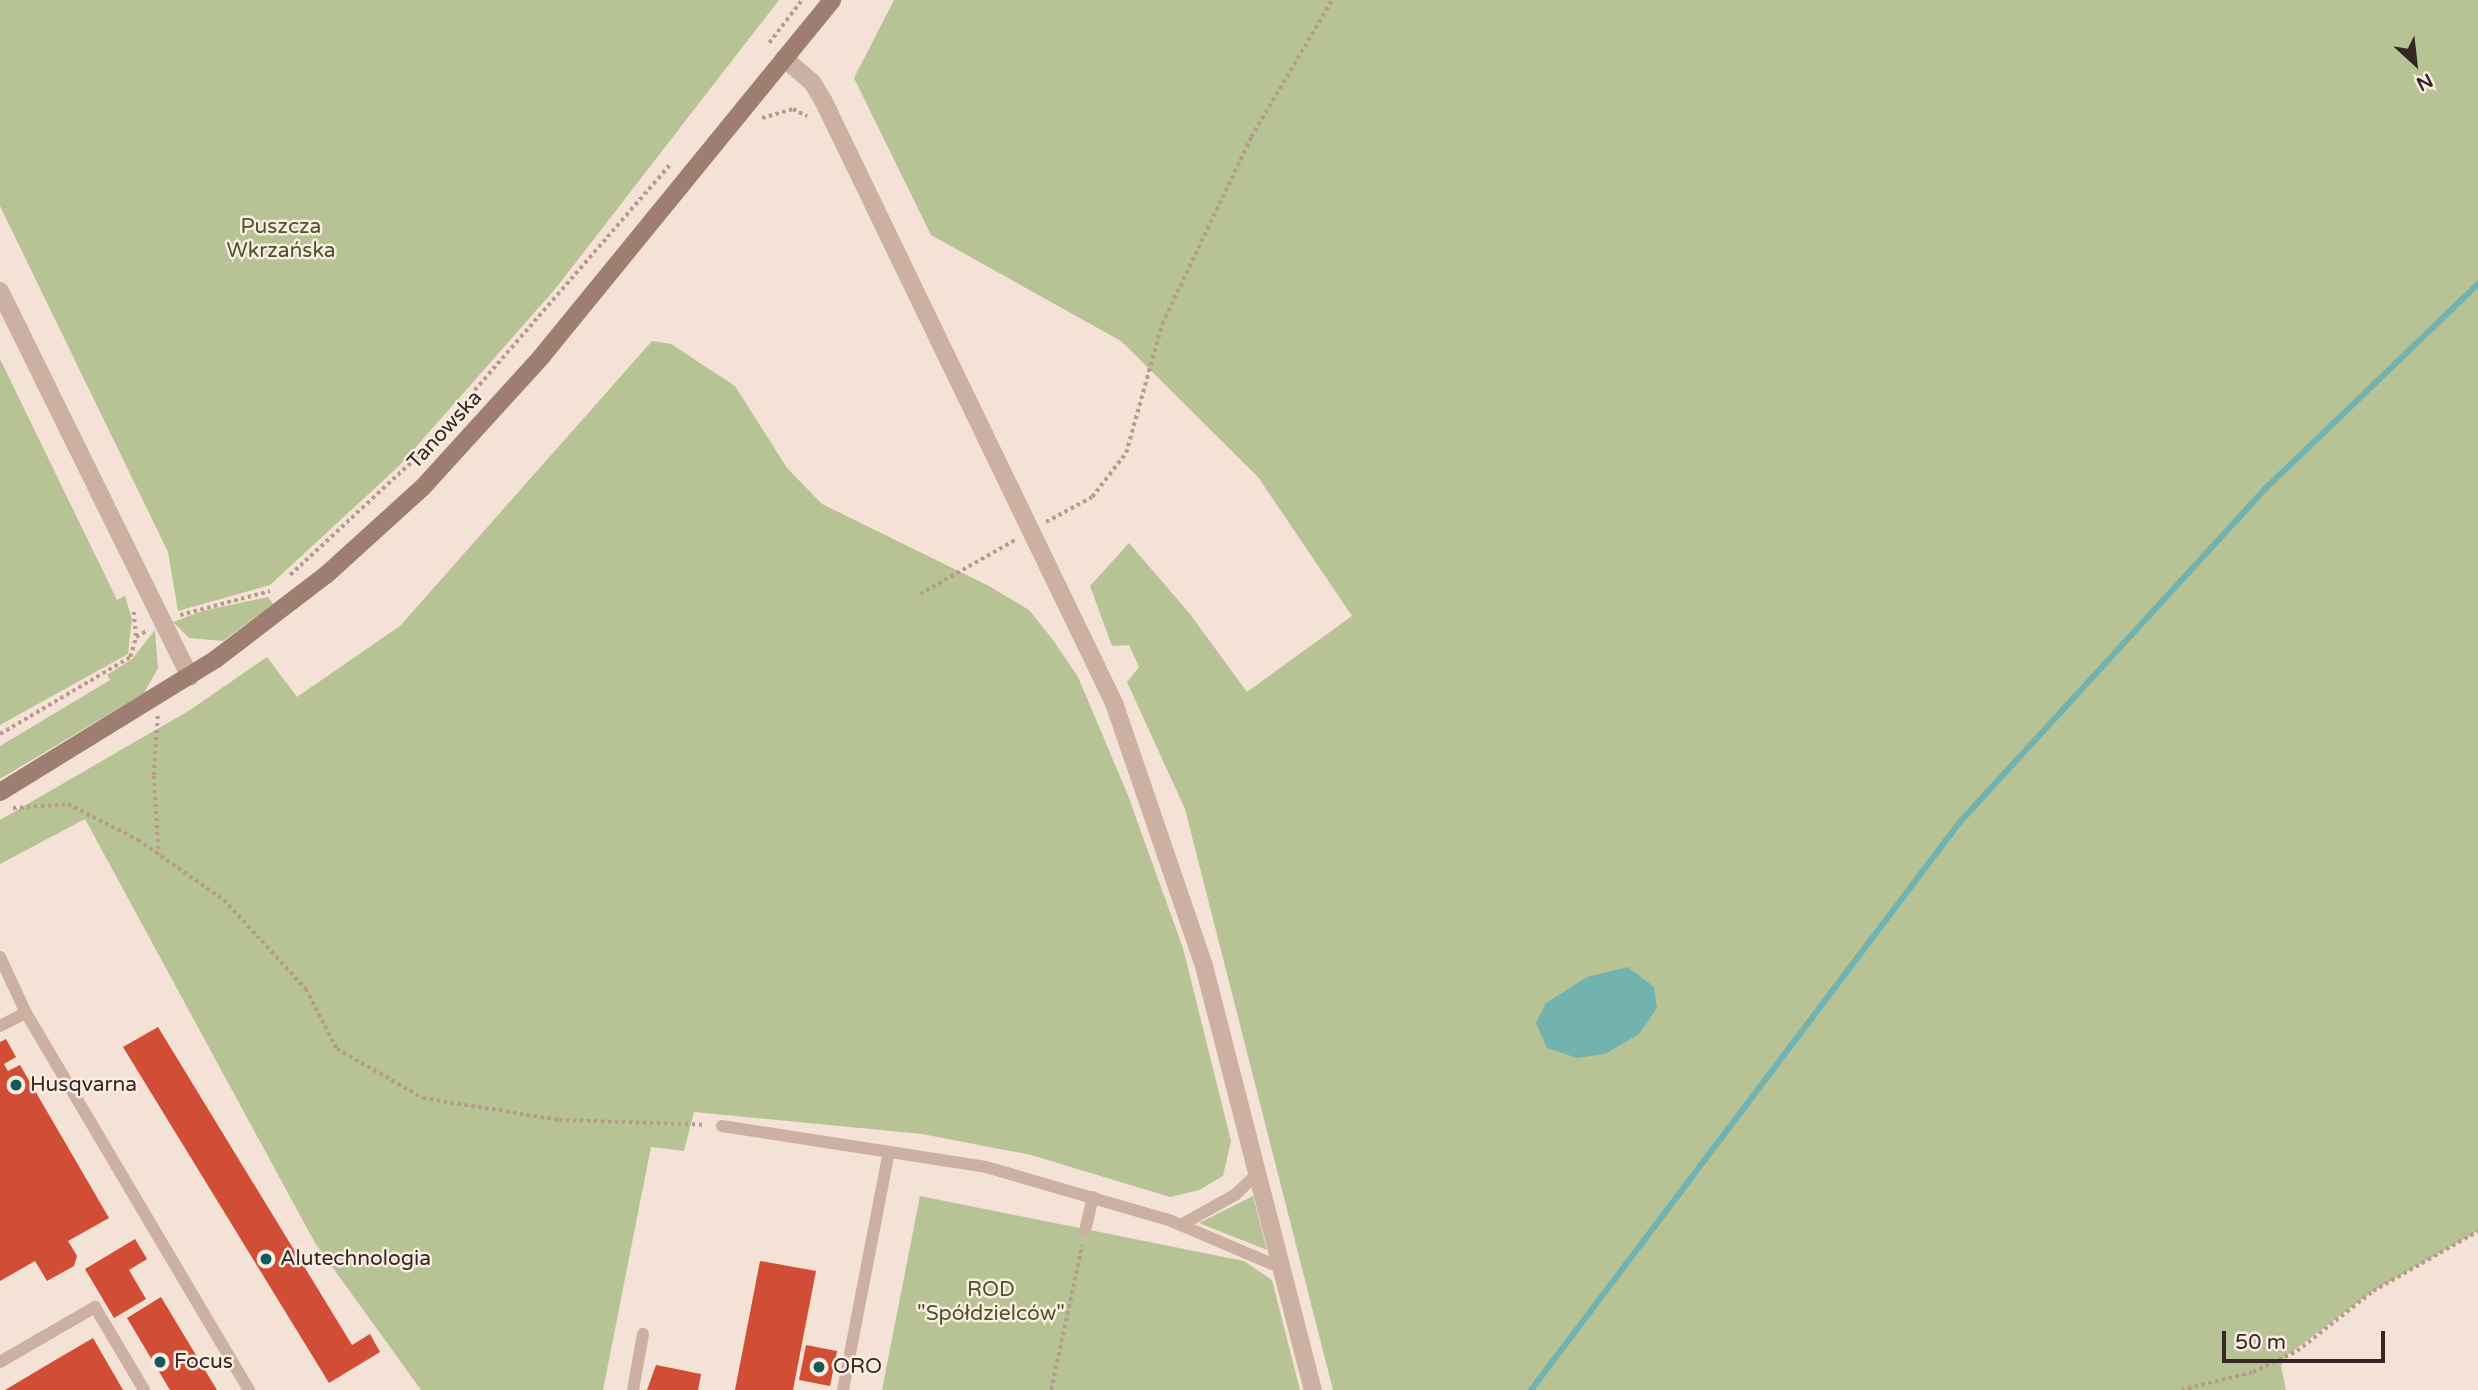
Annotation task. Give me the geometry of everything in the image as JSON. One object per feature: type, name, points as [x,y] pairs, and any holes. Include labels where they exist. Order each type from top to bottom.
[{"type":"main road","name":"Tanowska","points":[[0,792],[190,677],[326,575],[456,453],[542,356],[832,0]]},
{"type":"street","points":[[784,58],[819,91],[1114,703],[1172,863],[1204,966],[1279,1267],[1313,1390]]},
{"type":"street","points":[[0,291],[190,677]]},
{"type":"lane","points":[[0,957],[26,1013],[249,1390]]},
{"type":"lane","points":[[0,1026],[26,1013]]},
{"type":"lane","points":[[722,1126],[986,1167],[1181,1224],[1279,1267]]},
{"type":"lane","points":[[843,1390],[889,1152]]},
{"type":"lane","points":[[1181,1224],[1235,1195],[1256,1175]]},
{"type":"lane","points":[[1086,1231],[1093,1197]]},
{"type":"lane","points":[[0,1362],[95,1307],[144,1390]]},
{"type":"lane","points":[[633,1390],[643,1334]]},
{"type":"path","points":[[920,594],[1092,497],[1126,453],[1162,324],[1251,137],[1332,0]]},
{"type":"path","points":[[282,582],[415,459],[675,159]]},
{"type":"path","points":[[0,734],[130,657],[136,637],[163,622],[189,610],[254,598],[276,587]]},
{"type":"path","points":[[159,696],[154,776],[159,855]]},
{"type":"path","points":[[0,809],[68,804],[159,855],[224,900],[306,989],[337,1049],[423,1098],[559,1120],[722,1126]]},
{"type":"path","points":[[1051,1390],[1086,1231]]},
{"type":"path","points":[[2181,1390],[2253,1372],[2297,1351],[2372,1291],[2478,1231]]},
{"type":"green space","name":"Puszcza Wkrzańska","points":[[0,0],[779,0],[556,288],[400,465],[270,585],[178,611],[168,552],[0,206]]},
{"type":"green space","points":[[894,0],[2478,0],[2478,1231],[2373,1291],[2285,1357],[2281,1366],[2286,1390],[1333,1390],[1185,809],[1127,682],[1139,667],[1129,645],[1112,646],[1090,586],[1129,543],[1190,614],[1247,692],[1352,616],[1258,477],[1121,341],[931,235],[854,78]]},
{"type":"green space","points":[[652,341],[671,344],[735,386],[787,468],[822,504],[989,586],[1029,610],[1053,640],[1078,677],[1127,793],[1183,948],[1231,1141],[1223,1176],[1199,1190],[1170,1197],[1031,1155],[922,1134],[694,1112],[684,1151],[651,1147],[603,1390],[421,1390],[315,1243],[85,819],[0,864],[0,820],[190,710],[267,657],[297,697],[400,626]]},
{"type":"green space","points":[[0,359],[117,600],[125,596],[132,619],[128,654],[0,725]]},
{"type":"green space","points":[[268,597],[273,604],[223,641],[189,638],[173,622],[202,611]]},
{"type":"green space","points":[[155,630],[158,668],[144,693],[0,779],[0,746],[110,680],[107,675],[132,659]]},
{"type":"green space","name":"ROD \"Spółdzielców\"","points":[[920,1196],[1244,1261],[1272,1280],[1300,1390],[882,1390]]},
{"type":"green space","points":[[1253,1196],[1267,1250],[1199,1223]]},
{"type":"water","points":[[1628,967],[1654,987],[1657,1008],[1639,1034],[1605,1054],[1577,1058],[1547,1048],[1536,1023],[1546,1003],[1587,977]]},
{"type":"building","points":[[158,1027],[352,1345],[370,1334],[380,1352],[329,1383],[123,1047]]},
{"type":"building","points":[[6,1039],[16,1057],[4,1064],[8,1071],[20,1065],[109,1218],[68,1241],[77,1256],[74,1266],[47,1281],[35,1261],[0,1281],[0,1042]]},
{"type":"building","points":[[135,1239],[147,1259],[129,1270],[146,1299],[114,1318],[85,1269]]},
{"type":"building","points":[[760,1261],[816,1271],[793,1390],[735,1390]]},
{"type":"building","points":[[161,1297],[217,1390],[170,1390],[127,1318]]},
{"type":"building","points":[[93,1338],[123,1390],[5,1390],[57,1359]]},
{"type":"building","points":[[806,1345],[837,1351],[830,1386],[799,1380]]},
{"type":"building","points":[[656,1365],[701,1374],[698,1390],[647,1390]]},
{"type":"waterway","points":[[1531,1390],[1959,823],[2265,489],[2478,284]]},
{"type":"place","name":"Husqvarna","points":[[16,1085]]},
{"type":"place","name":"Alutechnologia","points":[[266,1259]]},
{"type":"place","name":"Focus","points":[[160,1362]]},
{"type":"place","name":"ORO","points":[[819,1367]]}]
